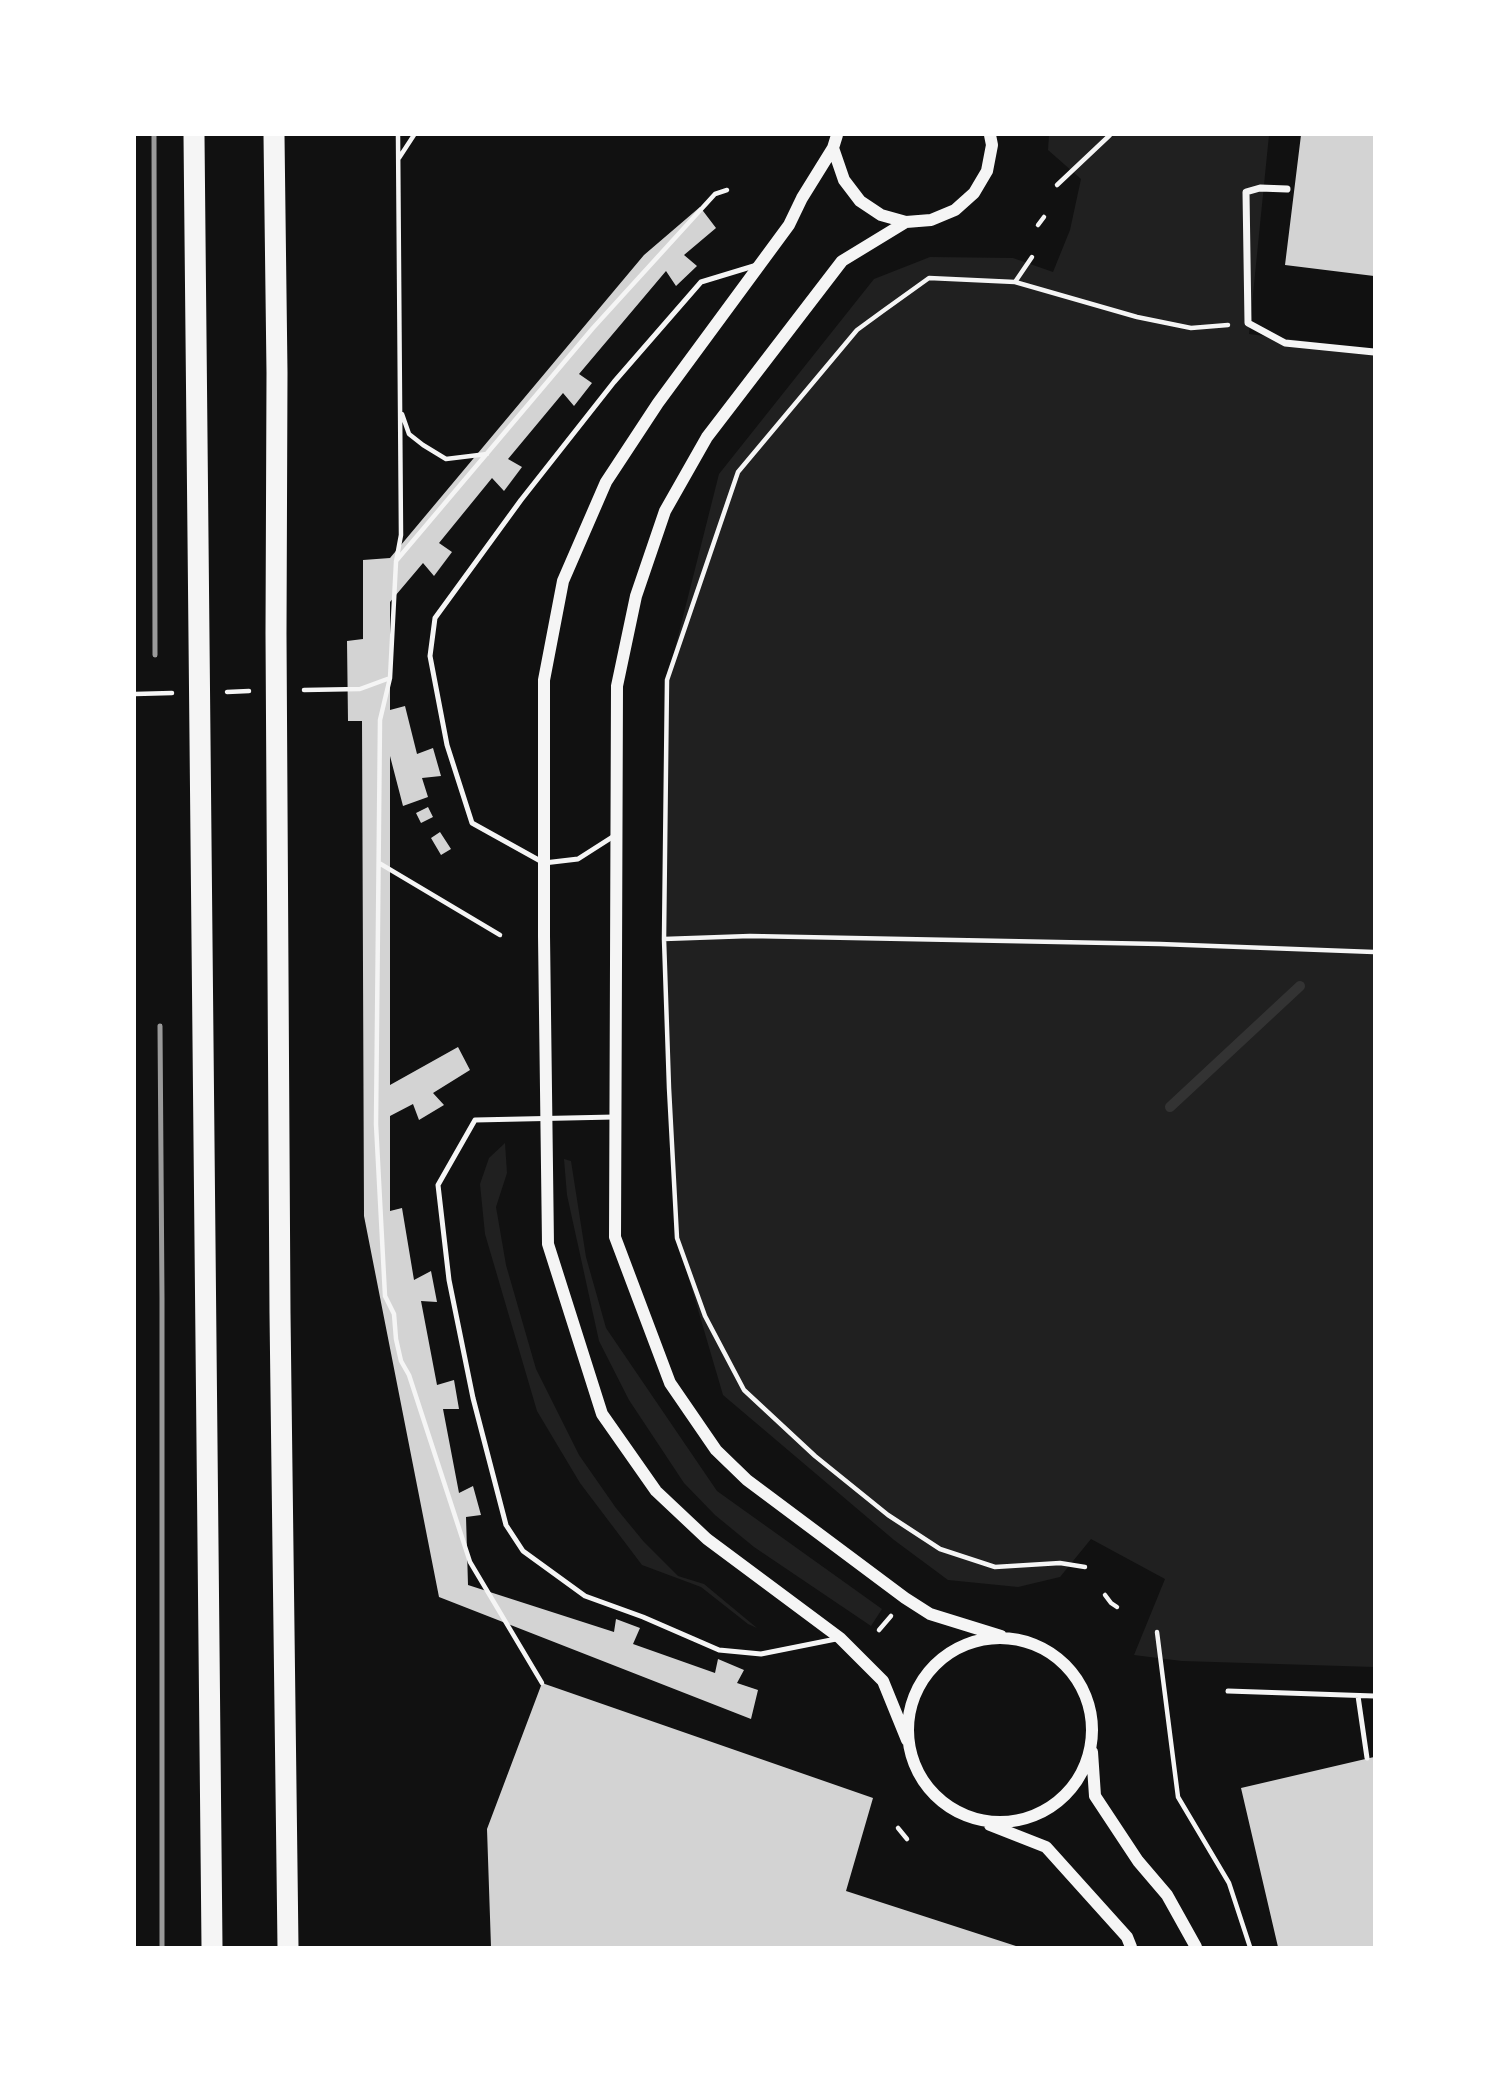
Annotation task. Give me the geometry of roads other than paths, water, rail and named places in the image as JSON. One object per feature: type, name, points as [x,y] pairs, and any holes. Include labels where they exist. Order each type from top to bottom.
[{"type":"highway","points":[[194,135],[212,1947]]},
{"type":"highway","points":[[274,135],[280,1299],[288,1947]]},
{"type":"highway","points":[[277,373],[287,135]]},
{"type":"street","points":[[836,135],[833,148],[802,198],[789,225],[658,403],[606,482],[563,581],[544,680],[548,1244],[603,1414],[656,1490],[707,1539],[840,1638],[883,1681],[915,1767],[930,1792],[953,1810],[1046,1847],[1127,1937],[1131,1947]]},
{"type":"street","points":[[833,148],[844,180],[860,201],[881,215],[906,222],[931,220],[955,210],[974,193],[987,171],[992,145],[990,135]]},
{"type":"street","points":[[1287,189],[1260,188],[1246,192],[1248,323],[1285,343],[1374,352]]},
{"type":"street","points":[[906,222],[842,261],[706,437],[666,511],[636,596],[617,686],[615,1237],[670,1383],[716,1450],[747,1480],[921,1609],[1001,1636],[1032,1642],[1060,1658],[1080,1682],[1091,1712],[1095,1796],[1138,1861],[1167,1895],[1196,1947]]},
{"type":"street","points":[[907,1740],[909,1710],[920,1681],[942,1657],[970,1642],[1001,1636]]},
{"type":"street","points":[[980,1821],[1009,1822],[1037,1815],[1061,1799],[1082,1774],[1092,1744]]},
{"type":"lane","points":[[616,834],[579,859],[544,863],[471,823],[447,745],[430,656],[435,618],[546,468],[614,382],[701,282],[760,264]]},
{"type":"lane","points":[[614,1116],[475,1120],[438,1185],[449,1280],[472,1398],[506,1525],[523,1551],[585,1596],[643,1616],[719,1650],[761,1654],[840,1638]]},
{"type":"lane","points":[[1228,1691],[1374,1696]]},
{"type":"lane","points":[[1358,1696],[1367,1758]]},
{"type":"waterway","points":[[1170,1107],[1300,986]]},
{"type":"railway","points":[[154,135],[155,655]]},
{"type":"railway","points":[[160,1026],[162,1947]]}]
